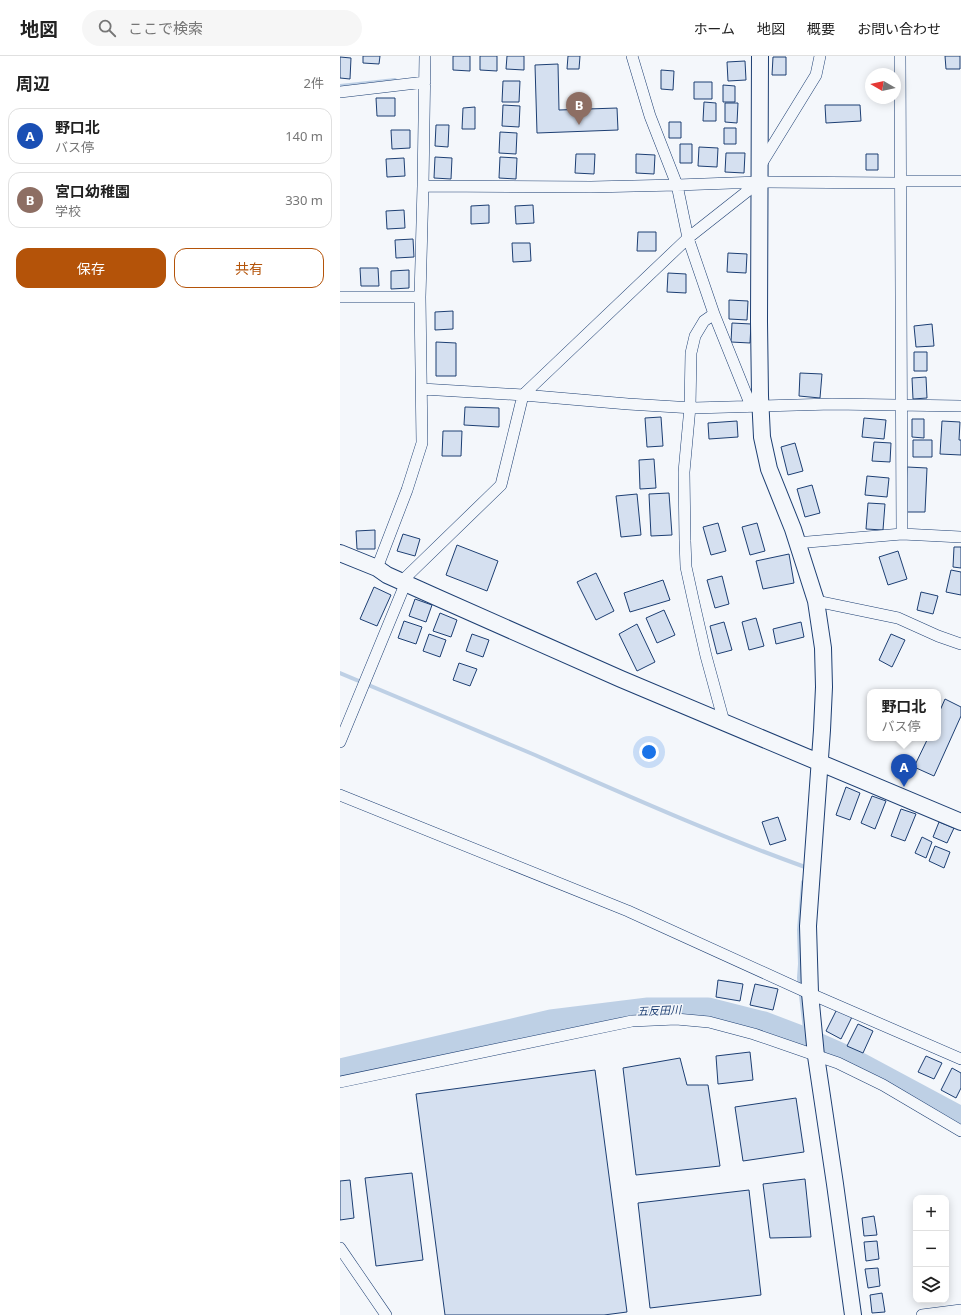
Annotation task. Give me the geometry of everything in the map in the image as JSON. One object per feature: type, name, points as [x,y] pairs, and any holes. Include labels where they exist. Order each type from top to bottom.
[{"type":"street","points":[[377,568],[407,490],[422,443],[420,297],[425,56]]},
{"type":"street","points":[[632,56],[650,116],[677,186],[688,238],[714,314],[756,406]]},
{"type":"street","points":[[760,56],[760,174],[756,406],[769,469],[793,529],[796,543],[816,601],[822,648],[824,687],[813,876],[803,991],[816,1047],[853,1315]]},
{"type":"street","points":[[340,742],[368,676],[404,582],[501,485],[523,395],[643,279],[760,174],[816,75],[820,56]]},
{"type":"street","points":[[900,56],[902,534]]},
{"type":"street","points":[[340,92],[425,82]]},
{"type":"street","points":[[422,186],[677,186],[760,174],[898,183],[901,181],[961,181]]},
{"type":"street","points":[[340,297],[420,297]]},
{"type":"street","points":[[714,314],[704,321],[695,336],[691,353],[690,407],[684,472],[686,567],[706,656],[724,722]]},
{"type":"street","points":[[422,389],[690,407],[902,405],[961,406]]},
{"type":"street","points":[[796,543],[902,534],[961,537]]},
{"type":"street","points":[[340,553],[377,568],[388,575],[436,597],[621,679],[961,822]]},
{"type":"street","points":[[816,601],[898,618],[938,636],[961,644]]},
{"type":"street","points":[[340,795],[628,911],[803,991],[961,1059]]},
{"type":"street","points":[[340,1082],[632,1021],[676,1019],[709,1022],[754,1034],[816,1047],[838,1063],[883,1085],[961,1131]]},
{"type":"street","points":[[340,1248],[386,1315]]},
{"type":"street","points":[[922,1315],[961,1310]]},
{"type":"building","points":[[363,56],[380,56],[379,64],[363,63]]},
{"type":"building","points":[[453,56],[470,56],[470,71],[453,70]]},
{"type":"building","points":[[480,56],[497,56],[497,71],[480,70]]},
{"type":"building","points":[[507,56],[524,56],[524,70],[506,69]]},
{"type":"building","points":[[568,56],[580,56],[579,69],[567,69]]},
{"type":"building","points":[[945,56],[960,56],[960,69],[946,69]]},
{"type":"building","points":[[340,57],[351,58],[350,79],[340,78]]},
{"type":"building","points":[[773,57],[786,57],[786,75],[772,75]]},
{"type":"building","points":[[745,61],[746,80],[728,81],[727,62]]},
{"type":"building","points":[[558,64],[559,110],[617,108],[618,130],[537,133],[535,65]]},
{"type":"building","points":[[661,70],[674,71],[673,90],[661,89]]},
{"type":"building","points":[[503,81],[520,81],[519,102],[502,102]]},
{"type":"building","points":[[694,82],[712,82],[712,99],[694,99]]},
{"type":"building","points":[[723,85],[735,86],[735,102],[723,102]]},
{"type":"building","points":[[376,98],[395,98],[395,116],[377,116]]},
{"type":"building","points":[[704,102],[716,103],[716,121],[703,121]]},
{"type":"building","points":[[725,103],[738,103],[737,123],[725,122]]},
{"type":"building","points":[[503,105],[520,106],[519,127],[502,126]]},
{"type":"building","points":[[825,105],[860,105],[861,121],[826,123]]},
{"type":"building","points":[[475,107],[475,129],[462,129],[463,108]]},
{"type":"building","points":[[669,122],[681,122],[681,138],[669,138]]},
{"type":"building","points":[[436,125],[449,125],[448,147],[435,146]]},
{"type":"building","points":[[724,128],[736,128],[736,144],[724,144]]},
{"type":"building","points":[[391,130],[410,130],[410,148],[392,149]]},
{"type":"building","points":[[500,132],[517,133],[516,154],[499,153]]},
{"type":"building","points":[[680,144],[692,144],[692,163],[680,163]]},
{"type":"building","points":[[699,147],[718,148],[717,167],[698,166]]},
{"type":"building","points":[[726,153],[745,153],[744,173],[725,172]]},
{"type":"building","points":[[576,154],[595,154],[594,174],[575,173]]},
{"type":"building","points":[[636,154],[655,155],[654,174],[636,173]]},
{"type":"building","points":[[866,154],[878,154],[878,170],[866,170]]},
{"type":"building","points":[[435,157],[452,158],[451,179],[434,178]]},
{"type":"building","points":[[500,157],[517,158],[516,179],[499,178]]},
{"type":"building","points":[[404,158],[405,176],[387,177],[386,159]]},
{"type":"building","points":[[489,205],[489,223],[471,224],[471,206]]},
{"type":"building","points":[[533,205],[534,223],[516,224],[515,206]]},
{"type":"building","points":[[404,210],[405,228],[387,229],[386,211]]},
{"type":"building","points":[[638,232],[656,232],[656,251],[637,251]]},
{"type":"building","points":[[413,239],[414,257],[396,258],[395,240]]},
{"type":"building","points":[[512,243],[530,243],[531,261],[513,262]]},
{"type":"building","points":[[728,253],[747,254],[746,273],[727,272]]},
{"type":"building","points":[[360,268],[378,268],[379,286],[361,286]]},
{"type":"building","points":[[409,270],[409,288],[391,289],[391,271]]},
{"type":"building","points":[[668,273],[686,274],[686,293],[667,292]]},
{"type":"building","points":[[729,300],[748,301],[747,320],[729,319]]},
{"type":"building","points":[[453,311],[453,329],[435,330],[435,312]]},
{"type":"building","points":[[732,323],[751,324],[750,343],[731,342]]},
{"type":"building","points":[[932,324],[934,346],[916,347],[914,326]]},
{"type":"building","points":[[436,342],[456,343],[456,376],[436,376]]},
{"type":"building","points":[[914,352],[927,352],[927,371],[914,371]]},
{"type":"building","points":[[800,373],[822,374],[820,398],[799,396]]},
{"type":"building","points":[[926,377],[927,398],[913,399],[912,378]]},
{"type":"building","points":[[465,407],[499,408],[499,427],[464,425]]},
{"type":"building","points":[[661,417],[663,446],[647,447],[645,418]]},
{"type":"building","points":[[864,418],[886,420],[884,439],[862,437]]},
{"type":"building","points":[[912,419],[924,419],[924,438],[912,437]]},
{"type":"building","points":[[737,421],[738,437],[709,439],[708,423]]},
{"type":"building","points":[[942,421],[960,422],[959,440],[961,440],[961,455],[940,454]]},
{"type":"building","points":[[443,431],[462,431],[461,456],[442,456]]},
{"type":"building","points":[[913,440],[932,440],[932,457],[913,457]]},
{"type":"building","points":[[874,442],[891,443],[890,462],[872,461]]},
{"type":"building","points":[[795,443],[803,471],[788,475],[781,447]]},
{"type":"building","points":[[654,459],[656,488],[640,489],[639,460]]},
{"type":"building","points":[[907,467],[927,468],[925,512],[905,512]]},
{"type":"building","points":[[867,476],[889,478],[887,497],[865,495]]},
{"type":"building","points":[[812,485],[820,513],[805,517],[797,489]]},
{"type":"building","points":[[669,493],[672,535],[651,536],[649,494]]},
{"type":"building","points":[[637,494],[641,535],[621,537],[616,496]]},
{"type":"building","points":[[868,503],[885,504],[883,530],[866,529]]},
{"type":"building","points":[[718,523],[726,551],[711,555],[703,527]]},
{"type":"building","points":[[757,523],[765,551],[750,555],[742,527]]},
{"type":"building","points":[[375,530],[375,549],[357,549],[356,531]]},
{"type":"building","points":[[403,534],[420,539],[415,556],[397,551]]},
{"type":"building","points":[[457,545],[498,561],[487,591],[446,575]]},
{"type":"building","points":[[954,547],[961,547],[961,568],[953,567]]},
{"type":"building","points":[[898,551],[907,579],[888,585],[879,557]]},
{"type":"building","points":[[789,554],[794,583],[763,589],[756,561]]},
{"type":"building","points":[[951,570],[961,572],[961,595],[946,592]]},
{"type":"building","points":[[596,573],[614,611],[596,620],[577,582]]},
{"type":"building","points":[[722,576],[729,604],[715,608],[707,580]]},
{"type":"building","points":[[663,580],[670,600],[630,612],[624,593]]},
{"type":"building","points":[[374,587],[391,595],[377,626],[360,619]]},
{"type":"building","points":[[921,592],[938,596],[933,614],[917,610]]},
{"type":"building","points":[[415,599],[432,605],[426,622],[409,616]]},
{"type":"building","points":[[664,610],[675,635],[657,643],[646,618]]},
{"type":"building","points":[[440,613],[457,620],[451,637],[433,631]]},
{"type":"building","points":[[756,618],[764,646],[749,650],[742,622]]},
{"type":"building","points":[[404,621],[422,627],[416,644],[398,638]]},
{"type":"building","points":[[724,622],[732,650],[717,654],[710,626]]},
{"type":"building","points":[[801,622],[804,637],[776,644],[773,629]]},
{"type":"building","points":[[637,624],[655,662],[637,671],[619,634]]},
{"type":"building","points":[[429,634],[446,640],[440,657],[423,651]]},
{"type":"building","points":[[472,634],[489,640],[483,657],[466,651]]},
{"type":"building","points":[[891,634],[905,640],[892,667],[879,660]]},
{"type":"building","points":[[459,663],[477,669],[470,686],[453,680]]},
{"type":"building","points":[[945,699],[961,707],[961,716],[934,776],[914,767],[927,741],[941,741],[941,708]]},
{"type":"building","points":[[846,787],[860,793],[850,820],[836,815]]},
{"type":"building","points":[[872,796],[886,801],[875,829],[861,823]]},
{"type":"building","points":[[901,809],[916,814],[905,841],[891,836]]},
{"type":"building","points":[[778,817],[786,840],[770,845],[762,822]]},
{"type":"building","points":[[939,822],[954,828],[947,843],[933,837]]},
{"type":"building","points":[[922,837],[932,842],[926,858],[915,853]]},
{"type":"building","points":[[935,846],[950,852],[944,868],[929,861]]},
{"type":"building","points":[[718,980],[743,984],[740,1001],[716,997]]},
{"type":"building","points":[[755,984],[778,989],[773,1010],[750,1005]]},
{"type":"building","points":[[837,1009],[852,1017],[841,1039],[826,1031]]},
{"type":"building","points":[[858,1024],[873,1031],[863,1053],[847,1046]]},
{"type":"building","points":[[750,1052],[753,1080],[718,1084],[716,1056]]},
{"type":"building","points":[[926,1056],[942,1063],[934,1079],[918,1072]]},
{"type":"building","points":[[680,1058],[687,1085],[708,1085],[720,1166],[636,1175],[623,1068]]},
{"type":"building","points":[[952,1068],[961,1073],[961,1088],[956,1098],[941,1090]]},
{"type":"building","points":[[595,1070],[627,1312],[604,1315],[445,1315],[416,1094]]},
{"type":"building","points":[[796,1098],[804,1152],[743,1161],[735,1107]]},
{"type":"building","points":[[412,1173],[423,1260],[376,1266],[365,1178]]},
{"type":"building","points":[[805,1179],[811,1237],[770,1238],[763,1184]]},
{"type":"building","points":[[350,1180],[354,1218],[340,1220],[340,1181]]},
{"type":"building","points":[[749,1190],[761,1295],[650,1308],[638,1203]]},
{"type":"building","points":[[874,1216],[877,1235],[864,1236],[862,1218]]},
{"type":"building","points":[[877,1241],[879,1259],[866,1261],[864,1242]]},
{"type":"building","points":[[878,1268],[880,1286],[868,1288],[865,1269]]},
{"type":"building","points":[[882,1293],[885,1312],[872,1313],[870,1295]]},
{"type":"waterway","points":[[340,86],[395,80]]},
{"type":"waterway","points":[[340,673],[635,799],[805,867],[805,871]]},
{"type":"waterway","points":[[803,882],[799,930],[799,978],[806,1039]]},
{"type":"waterway","name":"五反田川","points":[[340,1070],[551,1021],[648,1009],[708,1009],[764,1023],[806,1039],[847,1057],[961,1118]]},
{"type":"place","name":"宮口幼稚園","points":[[579,125]]},
{"type":"place","name":"野口北","points":[[904,787]]}]
